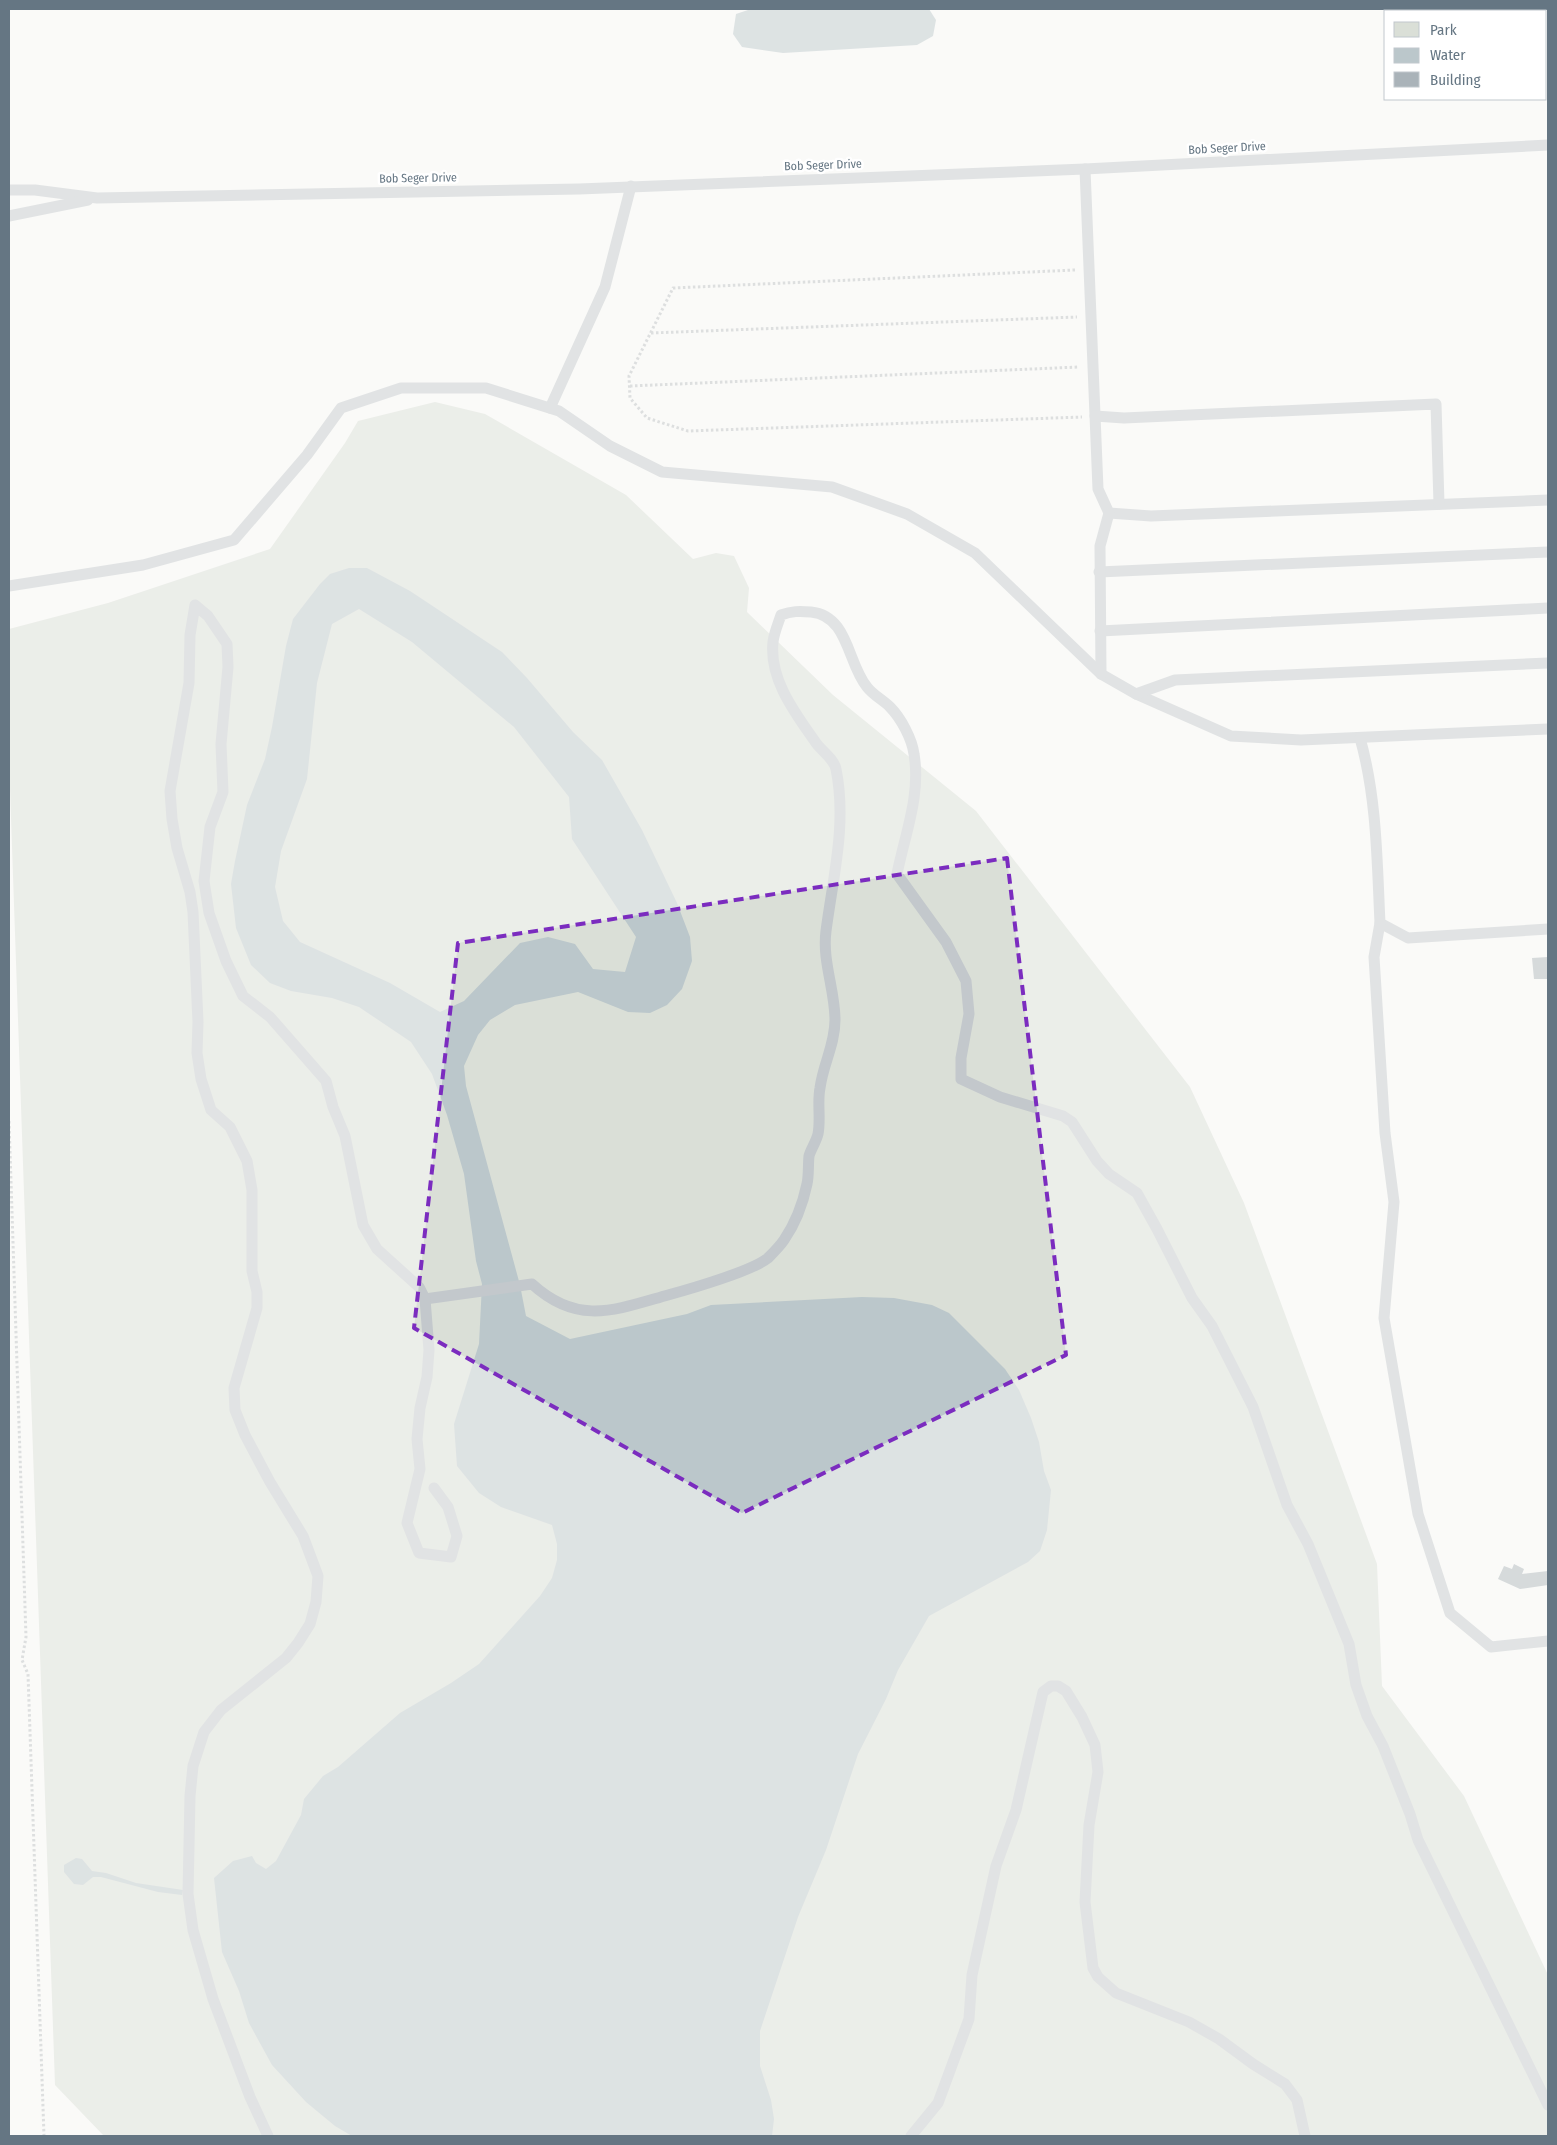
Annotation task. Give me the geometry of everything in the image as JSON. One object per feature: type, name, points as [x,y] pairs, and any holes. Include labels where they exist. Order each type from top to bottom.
[{"type":"lane","name":"Bob Seger Drive","points":[[9,190],[35,190],[97,198],[632,186],[1085,169],[1548,145]]},
{"type":"lane","points":[[1085,169],[1098,489],[1109,513],[1100,546],[1101,674]]},
{"type":"lane","points":[[550,408],[605,287],[632,186]]},
{"type":"lane","name":"Bob Seger Drive","points":[[9,216],[97,198]]},
{"type":"lane","points":[[9,586],[143,565],[234,540],[306,455],[341,408],[400,388],[486,388],[559,411],[610,446],[662,472],[832,487],[908,514],[975,553],[1101,674],[1136,694],[1231,736],[1301,740],[1548,729]]},
{"type":"lane","points":[[1094,416],[1124,418],[1436,404],[1439,504]]},
{"type":"lane","points":[[1109,513],[1152,516],[1548,500]]},
{"type":"lane","points":[[1099,572],[1548,552]]},
{"type":"lane","points":[[268,2136],[250,2097],[214,1999],[193,1930],[188,1894],[190,1796],[193,1766],[204,1732],[221,1710],[286,1658],[298,1643],[310,1624],[316,1602],[318,1576],[303,1536],[245,1435],[235,1410],[234,1388],[257,1308],[257,1292],[252,1271],[252,1190],[247,1161],[230,1127],[211,1110],[201,1079],[197,1053],[198,1022],[193,912],[190,892],[177,848],[170,791],[189,684],[190,635],[195,605],[208,616],[227,644],[228,667],[222,744],[223,792],[210,827],[204,881],[209,913],[226,961],[243,996],[270,1017],[326,1081],[333,1107],[345,1136],[363,1225],[377,1249],[419,1287],[426,1299],[429,1350],[417,1439],[420,1469],[407,1523],[419,1553],[451,1557],[457,1536],[448,1506],[434,1488]]},
{"type":"lane","points":[[1100,631],[1548,608]]},
{"type":"lane","points":[[426,1299],[532,1284],[552,1301],[569,1307],[595,1312],[618,1310],[688,1290],[767,1259],[783,1241],[798,1215],[807,1185],[809,1155],[818,1134],[820,1088],[833,1045],[835,1020],[826,933],[839,850],[839,805],[836,766],[818,745],[784,694],[775,669],[773,642],[781,615],[794,610],[822,613],[841,631],[866,687],[891,707],[902,724],[914,753],[915,789],[912,811],[897,874],[946,942],[966,981],[968,1014],[960,1058],[962,1079],[1000,1097],[1050,1111],[1072,1122],[1097,1161],[1109,1174],[1137,1193],[1192,1298],[1212,1326],[1252,1407],[1287,1505],[1308,1544],[1346,1636],[1356,1685],[1367,1716],[1383,1746],[1410,1814],[1418,1840],[1548,2105]]},
{"type":"lane","points":[[1136,694],[1175,680],[1548,663]]},
{"type":"lane","points":[[1360,738],[1368,767],[1376,845],[1380,923],[1374,957],[1385,1133],[1394,1202],[1384,1318],[1418,1514],[1450,1613],[1491,1647],[1548,1641]]},
{"type":"lane","points":[[1380,923],[1408,938],[1548,929]]},
{"type":"lane","points":[[910,2136],[938,2102],[969,2019],[972,1975],[996,1866],[1016,1810],[1043,1692],[1051,1686],[1058,1686],[1066,1691],[1082,1717],[1095,1745],[1098,1772],[1089,1826],[1085,1902],[1093,1968],[1098,1977],[1116,1993],[1189,2022],[1219,2039],[1253,2064],[1285,2084],[1297,2100],[1305,2136]]},
{"type":"path","points":[[1088,269],[673,288],[629,376],[630,398],[647,418],[688,431],[1094,416]]},
{"type":"path","points":[[650,332],[1090,316]]},
{"type":"path","points":[[630,386],[1092,367]]},
{"type":"path","points":[[9,1121],[26,1638],[22,1660],[28,1674],[44,2136]]},
{"type":"highlighted area","points":[[1007,858],[1066,1355],[742,1513],[414,1328],[458,943]]},
{"type":"green space","points":[[435,402],[485,414],[626,495],[693,559],[716,553],[734,556],[749,588],[747,612],[833,695],[976,811],[1190,1087],[1244,1203],[1377,1564],[1382,1686],[1464,1796],[1548,1975],[1548,2136],[104,2136],[55,2085],[9,760],[9,629],[108,603],[270,549],[345,443],[358,421]]},
{"type":"water","points":[[751,9],[929,9],[936,20],[933,36],[917,45],[783,53],[742,47],[733,34],[736,14]]},
{"type":"water","points":[[349,568],[367,568],[410,591],[502,652],[573,732],[602,760],[642,830],[677,903],[690,937],[692,961],[682,989],[667,1005],[650,1013],[628,1012],[578,992],[515,1005],[490,1020],[478,1035],[464,1066],[466,1086],[520,1285],[526,1316],[570,1339],[687,1314],[711,1305],[862,1297],[894,1298],[932,1305],[949,1313],[1005,1369],[1019,1390],[1039,1442],[1044,1471],[1051,1490],[1047,1530],[1040,1551],[1028,1562],[929,1616],[898,1670],[886,1699],[858,1754],[826,1850],[798,1917],[760,2031],[760,2066],[771,2100],[774,2119],[772,2136],[352,2136],[335,2126],[306,2102],[272,2065],[249,2023],[239,1991],[222,1952],[214,1878],[233,1861],[252,1856],[256,1863],[266,1869],[276,1861],[301,1815],[304,1799],[323,1776],[338,1767],[400,1713],[479,1664],[540,1596],[552,1578],[557,1560],[557,1544],[552,1525],[501,1507],[479,1493],[457,1466],[454,1424],[479,1344],[482,1284],[476,1261],[464,1174],[447,1115],[432,1074],[411,1042],[359,1007],[332,998],[291,991],[270,983],[251,965],[236,928],[231,884],[235,861],[247,805],[265,759],[286,646],[293,619],[330,574]],"holes":[[[359,609],[412,642],[514,727],[569,797],[572,839],[636,937],[625,972],[593,969],[575,944],[548,937],[520,943],[464,1001],[440,1012],[390,983],[300,942],[283,921],[275,887],[281,851],[307,779],[317,683],[332,624]]]},
{"type":"water","points":[[76,1858],[82,1859],[92,1871],[106,1873],[136,1883],[183,1890],[182,1895],[158,1892],[101,1877],[93,1877],[83,1885],[74,1884],[64,1872],[64,1865]]},
{"type":"building","points":[[1548,957],[1548,979],[1534,979],[1532,958]]},
{"type":"building","points":[[1514,1564],[1524,1569],[1522,1574],[1548,1571],[1548,1585],[1520,1589],[1498,1579],[1504,1566],[1512,1569]]}]
